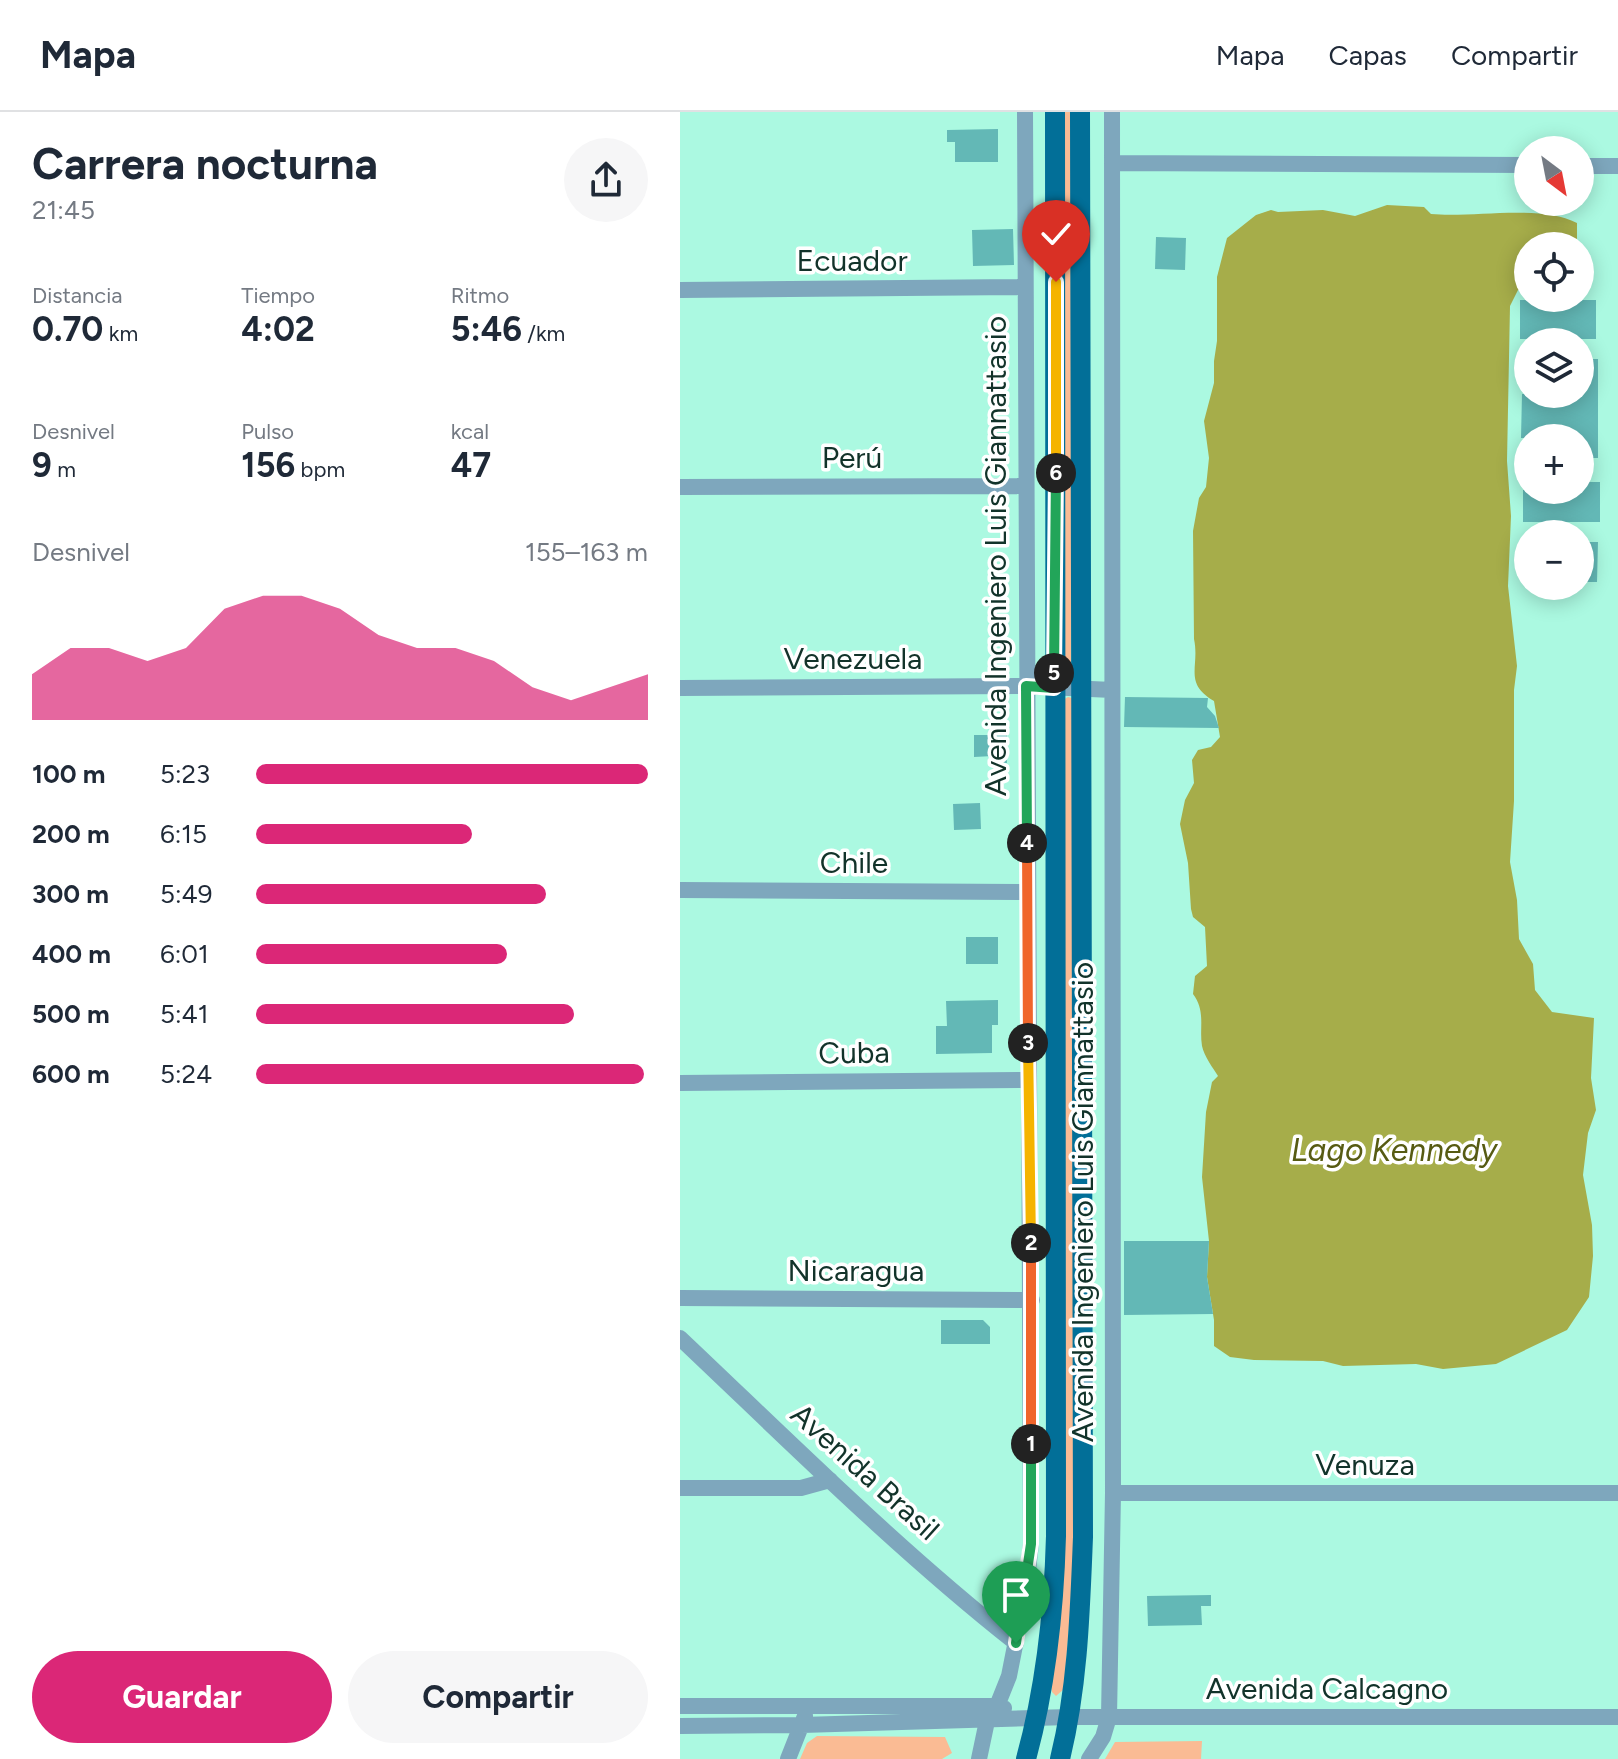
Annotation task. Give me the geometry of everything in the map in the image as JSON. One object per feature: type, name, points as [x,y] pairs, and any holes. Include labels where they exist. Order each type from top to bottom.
[{"type":"main road","name":"Avenida Ingeniero Luis Giannattasio","points":[[1026,1759],[1050,1630],[1056,1536],[1055,112]]},
{"type":"main road","name":"Avenida Ingeniero Luis Giannattasio","points":[[1060,1759],[1069,1717],[1079,1625],[1083,1537],[1080,112]]},
{"type":"street","name":"Avenida Ingeniero Luis Giannattasio","points":[[975,1756],[987,1721],[1009,1676],[1031,1544],[1025,112]]},
{"type":"street","name":"Avenida Ingeniero Luis Giannattasio","points":[[1089,1759],[1103,1737],[1109,1717],[1113,1493],[1112,112]]},
{"type":"street","points":[[1112,163],[1514,165]]},
{"type":"street","points":[[1594,166],[1618,166]]},
{"type":"street","name":"Ecuador","points":[[680,290],[1025,287]]},
{"type":"street","name":"Perú","points":[[680,487],[1025,486]]},
{"type":"street","name":"Venezuela","points":[[680,688],[1026,686],[1112,690]]},
{"type":"street","name":"Chile","points":[[680,890],[1027,892]]},
{"type":"street","name":"Cuba","points":[[680,1083],[1029,1080]]},
{"type":"street","name":"Nicaragua","points":[[680,1298],[1032,1300]]},
{"type":"street","name":"Avenida Brasil","points":[[680,1338],[830,1480],[1016,1643]]},
{"type":"street","points":[[680,1488],[801,1488],[830,1480]]},
{"type":"street","name":"Venuza","points":[[1113,1493],[1618,1493]]},
{"type":"street","name":"Avenida Calcagno","points":[[680,1706],[997,1706],[1036,1718]]},
{"type":"street","points":[[788,1759],[808,1706]]},
{"type":"street","name":"Avenida Calcagno","points":[[680,1726],[1069,1717],[1618,1717]]},
{"type":"shaded area","points":[[1062,112],[1073,112],[1071,676],[1063,673]]},
{"type":"shaded area","points":[[1072,698],[1076,1537],[1064,1689],[1056,1696],[1051,1686],[1063,700]]},
{"type":"shaded area","points":[[817,1736],[945,1737],[952,1753],[942,1759],[800,1759],[807,1743]]},
{"type":"shaded area","points":[[1202,1741],[1201,1759],[1105,1759],[1115,1742]]},
{"type":"water","name":"Lago Kennedy","points":[[1387,205],[1424,207],[1431,214],[1556,216],[1577,223],[1577,232],[1514,232],[1507,461],[1511,516],[1508,586],[1517,666],[1510,862],[1517,900],[1519,939],[1533,964],[1535,990],[1552,1012],[1594,1018],[1591,1078],[1596,1110],[1588,1133],[1583,1175],[1592,1225],[1593,1256],[1589,1297],[1567,1330],[1496,1364],[1443,1369],[1416,1364],[1343,1366],[1323,1361],[1230,1357],[1214,1346],[1214,1320],[1207,1277],[1209,1241],[1202,1177],[1206,1112],[1212,1082],[1218,1076],[1203,1050],[1201,1013],[1193,994],[1195,976],[1207,966],[1205,927],[1193,917],[1191,909],[1188,863],[1180,824],[1185,800],[1194,783],[1192,760],[1198,750],[1211,747],[1220,737],[1214,701],[1199,688],[1195,674],[1193,531],[1199,498],[1206,487],[1209,458],[1204,421],[1214,383],[1217,277],[1227,238],[1256,215],[1271,210],[1323,210],[1355,216]]},
{"type":"building","points":[[998,129],[998,162],[955,162],[955,142],[947,142],[947,130]]},
{"type":"building","points":[[1013,229],[1014,265],[973,266],[972,230]]},
{"type":"building","points":[[1156,237],[1186,238],[1185,270],[1155,269]]},
{"type":"building","points":[[1596,300],[1596,339],[1594,328],[1520,328],[1520,312],[1594,312]]},
{"type":"building","points":[[1594,359],[1598,359],[1598,458],[1594,458],[1594,424],[1521,424],[1522,408],[1594,408]]},
{"type":"building","points":[[1594,482],[1600,482],[1600,522],[1523,520],[1523,504],[1594,504]]},
{"type":"building","points":[[1594,542],[1598,542],[1597,582],[1594,582]]},
{"type":"building","points":[[1125,697],[1208,698],[1207,707],[1215,716],[1219,728],[1124,727]]},
{"type":"building","points":[[974,735],[1007,735],[1007,763],[993,763],[993,756],[974,757]]},
{"type":"building","points":[[980,803],[981,829],[954,830],[953,804]]},
{"type":"building","points":[[966,937],[998,937],[998,964],[966,964]]},
{"type":"building","points":[[998,1000],[998,1025],[992,1025],[992,1053],[936,1054],[936,1026],[947,1026],[946,1001]]},
{"type":"building","points":[[1124,1241],[1209,1241],[1207,1277],[1213,1314],[1124,1315]]},
{"type":"building","points":[[941,1320],[983,1320],[990,1327],[990,1344],[941,1344]]},
{"type":"building","points":[[1211,1595],[1211,1606],[1201,1606],[1202,1625],[1148,1626],[1147,1596]]},
{"type":"route","points":[[1016,1643],[1031,1544],[1032,1300],[1026,686],[1054,688],[1056,282]]}]
